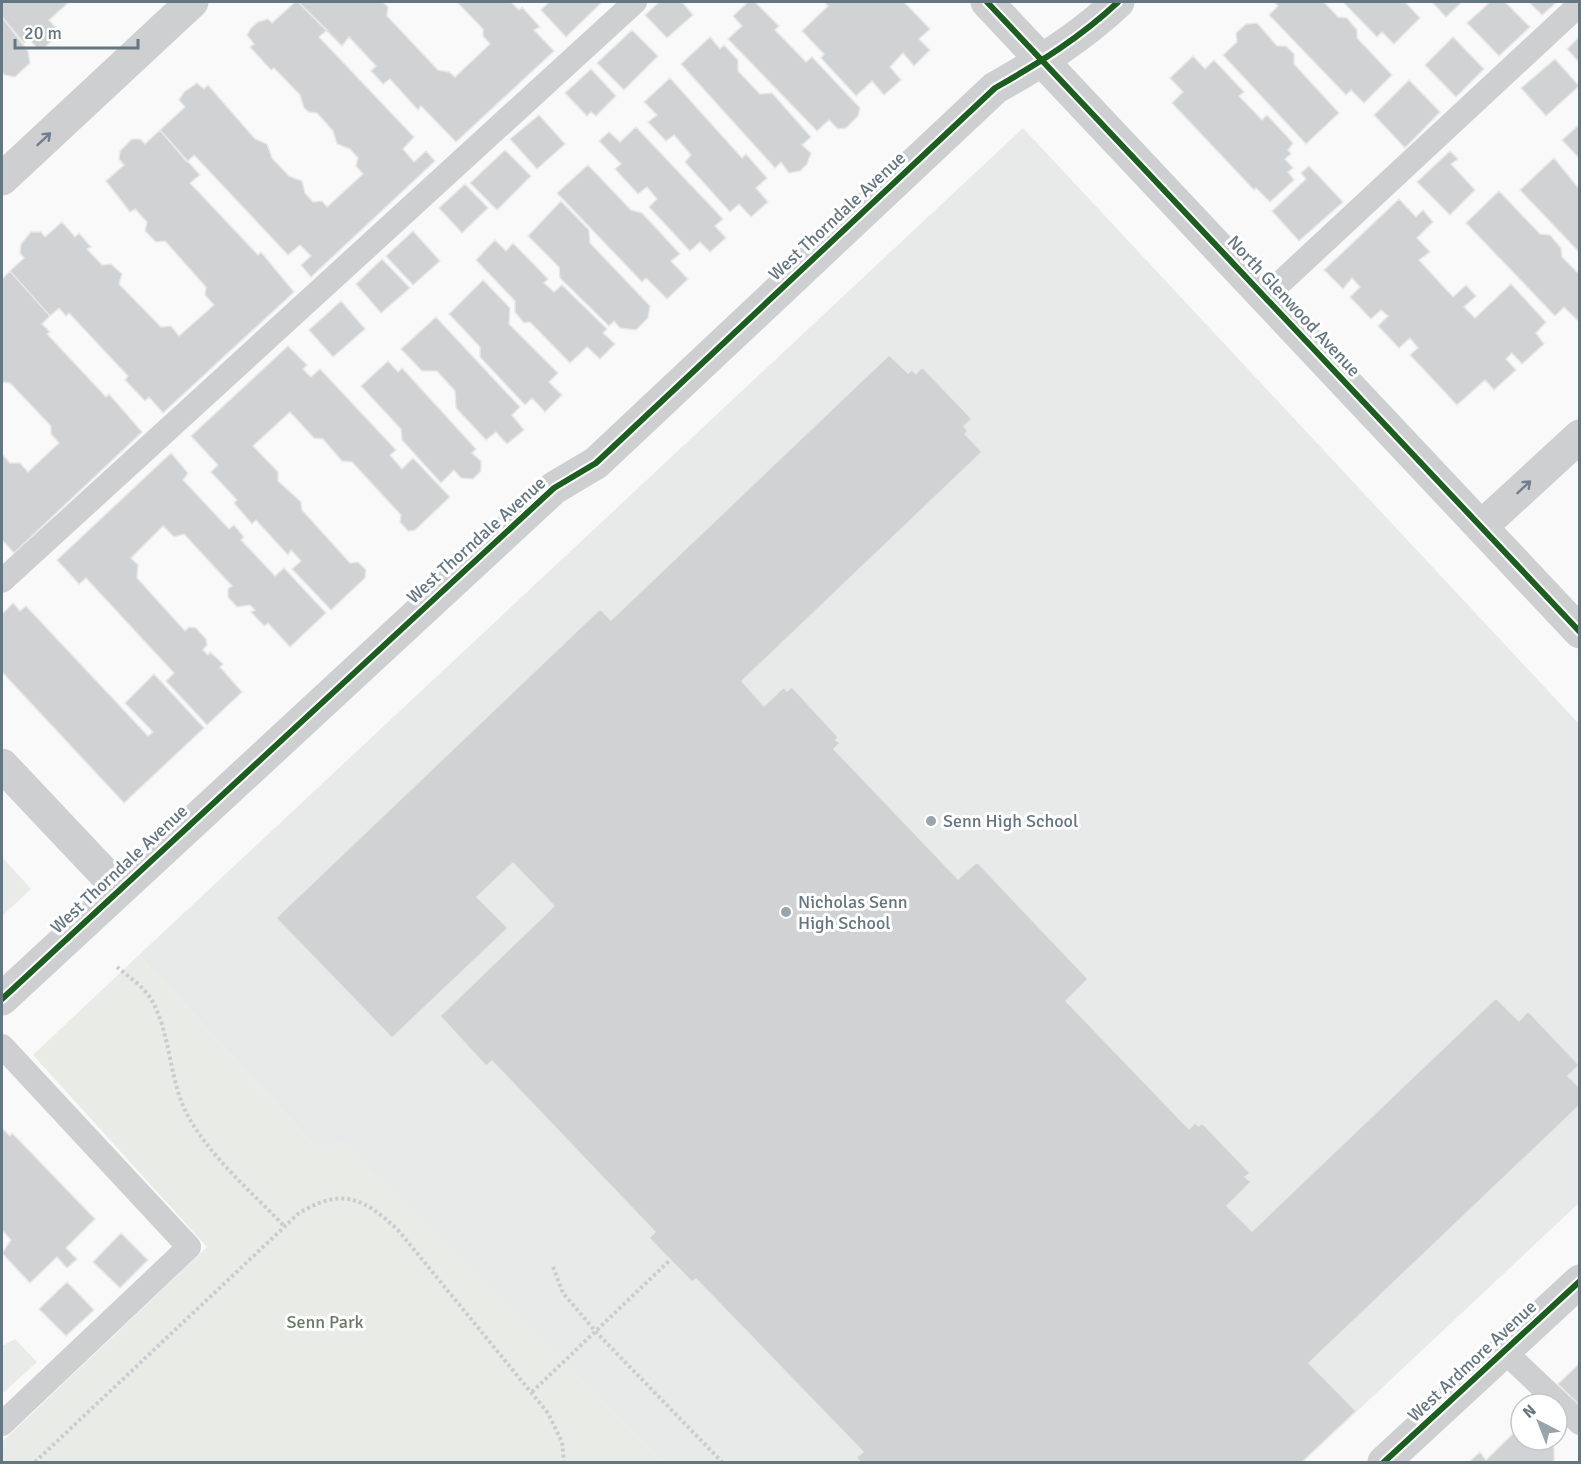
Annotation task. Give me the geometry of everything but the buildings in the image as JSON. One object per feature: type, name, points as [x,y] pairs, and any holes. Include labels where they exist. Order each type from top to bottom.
[{"type":"street","points":[[2,179],[192,2]]},
{"type":"street","name":"North Glenwood Avenue","points":[[987,2],[1580,632]]},
{"type":"street","name":"West Thorndale Avenue","points":[[2,999],[554,488],[596,463],[995,88],[1043,61],[1089,28],[1118,2]]},
{"type":"street","points":[[1481,527],[1580,436]]},
{"type":"street","points":[[2,765],[119,889]]},
{"type":"street","name":"West Ardmore Avenue","points":[[1384,1462],[1580,1281]]},
{"type":"lane","points":[[2,581],[635,2]]},
{"type":"lane","points":[[1265,297],[1580,4]]},
{"type":"lane","points":[[2,1046],[189,1247],[2,1424]]},
{"type":"lane","points":[[1504,1351],[1580,1423]]},
{"type":"path","points":[[117,967],[149,996],[162,1022],[170,1050],[174,1088],[189,1118],[208,1146],[285,1227]]},
{"type":"path","points":[[35,1462],[285,1227],[319,1201],[334,1198],[353,1199],[378,1210],[398,1230],[548,1413],[557,1432],[564,1462]]},
{"type":"path","points":[[532,1392],[670,1260]]},
{"type":"path","points":[[553,1267],[563,1293],[596,1332],[722,1462]]},
{"type":"shaded area","name":"Senn High School","points":[[1023,128],[1579,724],[1579,1203],[1303,1462],[664,1462],[344,1142],[316,1147],[139,955]]},
{"type":"green space","points":[[2,857],[31,889],[2,916]]},
{"type":"green space","name":"Senn Park","points":[[139,955],[316,1147],[344,1141],[664,1462],[2,1462],[2,1442],[207,1247],[33,1055]]},
{"type":"green space","points":[[15,1339],[37,1362],[2,1394],[2,1346]]},
{"type":"cycle path","points":[[987,2],[1580,632]]},
{"type":"cycle path","points":[[2,999],[554,488],[596,463],[995,88],[1059,49],[1118,2]]},
{"type":"cycle path","points":[[1384,1462],[1580,1281]]},
{"type":"place","name":"Senn High School","points":[[931,821]]},
{"type":"place","name":"Nicholas Senn High School","points":[[786,912]]}]
